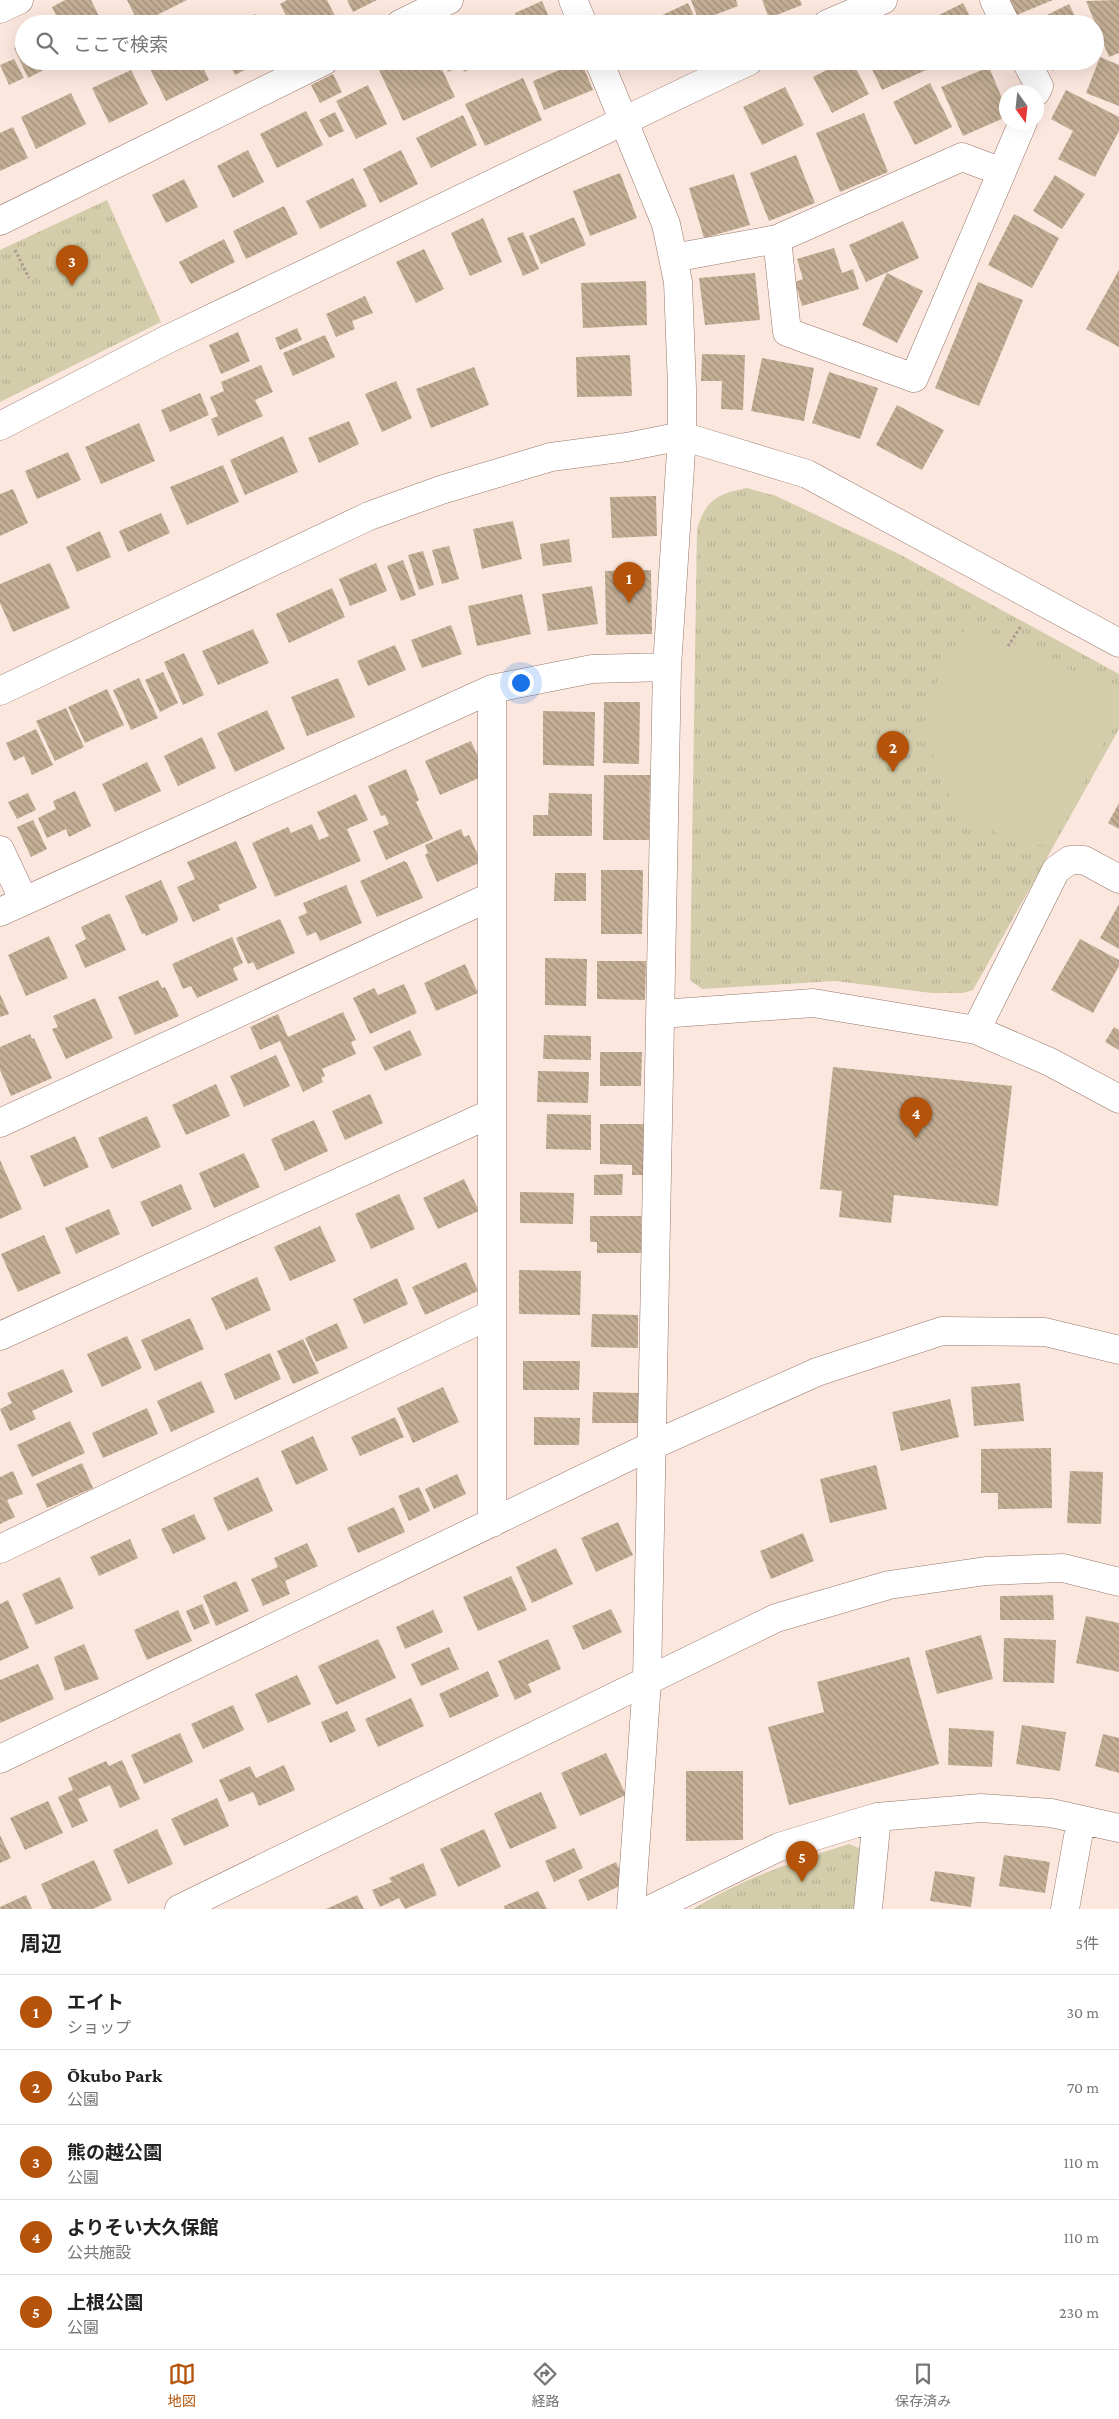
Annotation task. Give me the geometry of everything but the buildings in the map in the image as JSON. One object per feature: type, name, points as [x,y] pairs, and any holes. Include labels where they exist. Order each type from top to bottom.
[{"type":"street","points":[[0,9],[19,0]]},
{"type":"street","points":[[418,15],[448,0]]},
{"type":"street","points":[[573,0],[579,15]]},
{"type":"street","points":[[848,15],[883,0]]},
{"type":"street","points":[[994,0],[1002,15]]},
{"type":"street","points":[[6,233],[307,70]]},
{"type":"street","points":[[603,70],[666,224],[678,282],[681,327],[682,436],[667,667],[647,1681],[632,1909]]},
{"type":"street","points":[[0,426],[166,340],[730,70]]},
{"type":"street","points":[[1031,70],[1038,85]]},
{"type":"street","points":[[777,239],[787,332],[914,378],[1020,130]]},
{"type":"street","points":[[673,258],[777,239],[962,156],[1002,172]]},
{"type":"street","points":[[0,691],[369,516],[441,490],[551,457],[627,447],[682,436],[808,474],[1119,642]]},
{"type":"street","points":[[0,850],[12,906],[492,689],[592,669],[667,667]]},
{"type":"street","points":[[492,689],[492,1523]]},
{"type":"street","points":[[976,1030],[1056,870],[1070,860],[1084,860],[1119,879]]},
{"type":"street","points":[[0,1123],[492,896]]},
{"type":"street","points":[[661,1014],[813,1003],[976,1030],[1050,1062],[1119,1099]]},
{"type":"street","points":[[0,1336],[492,1113]]},
{"type":"street","points":[[0,1549],[492,1314]]},
{"type":"street","points":[[0,1759],[651,1446],[816,1372],[942,1331],[1045,1332],[1119,1350]]},
{"type":"street","points":[[179,1909],[776,1618],[889,1585],[986,1571],[1063,1568],[1119,1582]]},
{"type":"street","points":[[651,1909],[779,1846],[877,1817],[981,1808],[1051,1812],[1119,1828]]},
{"type":"street","points":[[868,1909],[877,1817]]},
{"type":"street","points":[[1065,1909],[1081,1820]]},
{"type":"path","points":[[6,233],[29,278]]},
{"type":"green space","points":[[107,200],[161,322],[0,402],[0,250]]},
{"type":"green space","points":[[747,488],[776,496],[899,554],[1119,674],[1119,729],[973,990],[963,993],[932,993],[835,981],[702,989],[690,980],[697,529],[705,511],[714,499]]},
{"type":"green space","points":[[968,624],[1119,692],[1119,714],[1051,846],[1017,842],[982,825],[953,801],[939,777],[930,736],[933,695],[943,667]]},
{"type":"green space","points":[[849,1844],[864,1850],[856,1909],[693,1909],[711,1898],[768,1872]]},
{"type":"place","name":"熊の越公園","points":[[72,286]]},
{"type":"place","name":"エイト","points":[[629,603]]},
{"type":"place","name":"Ōkubo Park","points":[[893,772]]},
{"type":"place","name":"よりそい大久保館","points":[[916,1138]]},
{"type":"place","name":"上根公園","points":[[802,1882]]}]
